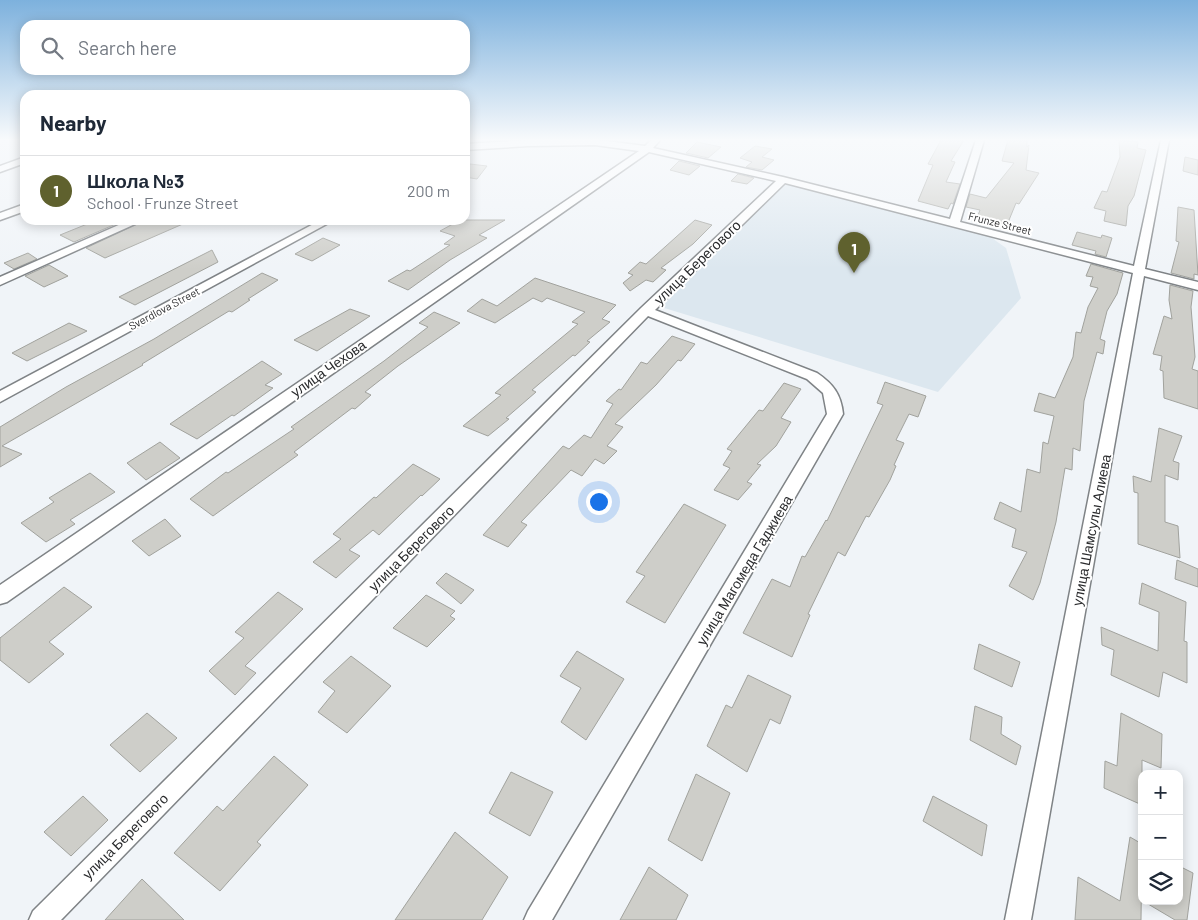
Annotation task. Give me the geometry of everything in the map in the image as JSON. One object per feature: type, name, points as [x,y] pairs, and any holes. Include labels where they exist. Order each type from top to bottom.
[{"type":"street","name":"улица Чехова","points":[[0,596],[595,183]]},
{"type":"street","name":"улица Берегового","points":[[42,920],[646,311],[780,183]]},
{"type":"street","name":"Frunze Street","points":[[794,183],[1198,286]]},
{"type":"street","points":[[954,224],[967,183]]},
{"type":"street","name":"улица Шамсулы Алиева","points":[[1018,920],[1156,183]]},
{"type":"street","points":[[0,217],[20,210]]},
{"type":"street","points":[[0,281],[128,225]]},
{"type":"street","name":"Sverdlova Street","points":[[0,397],[320,225]]},
{"type":"street","name":"улица Магомеда Гаджиева","points":[[537,920],[835,414],[835,400],[828,387],[812,376],[646,311]]},
{"type":"shaded area","points":[[784,183],[978,228],[1006,248],[1021,298],[938,392],[661,307]]},
{"type":"building","points":[[926,183],[960,184],[953,204],[951,203],[948,209],[918,201]]},
{"type":"building","points":[[998,183],[1033,183],[1019,204],[1016,203],[1007,225],[977,218],[980,210],[966,207],[970,194],[986,198]]},
{"type":"building","points":[[1110,183],[1137,183],[1134,196],[1128,206],[1126,226],[1104,221],[1106,211],[1094,208],[1102,191],[1107,192]]},
{"type":"building","points":[[1178,207],[1194,210],[1198,275],[1194,274],[1194,279],[1171,273],[1179,242],[1176,241]]},
{"type":"building","points":[[470,220],[505,220],[479,235],[487,238],[450,260],[408,290],[388,281],[407,270],[410,271],[450,245],[444,244],[455,236],[440,231],[451,225],[470,225]]},
{"type":"building","points":[[695,220],[712,225],[693,244],[661,268],[666,270],[653,282],[646,280],[630,291],[623,283],[633,275],[628,273],[640,262],[646,264]]},
{"type":"building","points":[[85,225],[113,225],[74,242],[60,235]]},
{"type":"building","points":[[135,225],[181,225],[105,258],[86,248]]},
{"type":"building","points":[[1077,232],[1101,238],[1102,235],[1112,238],[1106,257],[1095,254],[1096,251],[1072,245]]},
{"type":"building","points":[[323,238],[340,245],[312,261],[295,254]]},
{"type":"building","points":[[212,250],[218,262],[135,305],[119,297]]},
{"type":"building","points":[[28,253],[37,259],[14,269],[4,263]]},
{"type":"building","points":[[1091,264],[1123,273],[1117,294],[1107,311],[1100,339],[1105,341],[1103,354],[1097,352],[1084,401],[1080,451],[1073,448],[1072,470],[1065,468],[1056,522],[1040,583],[1033,600],[1009,586],[1027,552],[1012,547],[1016,529],[994,519],[1000,502],[1021,512],[1027,469],[1040,473],[1043,442],[1048,444],[1054,416],[1034,411],[1039,393],[1055,398],[1073,357],[1076,332],[1081,333],[1088,307],[1098,288],[1090,286],[1093,277],[1086,276]]},
{"type":"building","points":[[49,265],[68,276],[44,287],[25,276]]},
{"type":"building","points":[[262,273],[278,280],[248,299],[250,300],[232,312],[229,311],[143,365],[2,446],[22,454],[0,467],[0,427],[66,387],[154,339]]},
{"type":"building","points":[[535,278],[616,305],[602,319],[610,322],[587,341],[590,342],[575,356],[573,355],[532,390],[536,392],[506,418],[509,419],[488,436],[463,426],[501,395],[495,393],[578,324],[572,322],[585,312],[547,298],[542,302],[533,298],[495,323],[467,311],[482,299],[497,306]]},
{"type":"building","points":[[1170,285],[1193,291],[1191,307],[1195,357],[1192,369],[1198,371],[1198,409],[1164,398],[1163,371],[1160,370],[1162,356],[1153,354],[1164,316],[1172,319],[1169,300]]},
{"type":"building","points":[[350,309],[370,316],[317,351],[294,340]]},
{"type":"building","points":[[434,312],[460,323],[398,366],[365,392],[371,395],[355,409],[352,408],[294,452],[298,455],[213,516],[190,499],[226,472],[228,473],[294,429],[291,427],[384,361],[428,327],[419,323]]},
{"type":"building","points":[[69,323],[87,331],[27,361],[12,353]]},
{"type":"building","points":[[672,336],[695,344],[681,361],[678,360],[656,385],[615,424],[623,427],[607,446],[617,451],[604,464],[595,459],[582,476],[571,470],[521,522],[527,525],[508,547],[483,535],[563,446],[569,449],[584,435],[591,438],[613,404],[606,401],[619,389],[621,390],[641,362],[647,364]]},
{"type":"building","points":[[262,361],[282,374],[265,385],[273,388],[234,416],[232,415],[197,439],[170,424]]},
{"type":"building","points":[[885,382],[926,396],[918,417],[909,414],[896,440],[904,443],[894,465],[896,466],[890,480],[869,517],[866,516],[845,556],[838,552],[808,614],[810,615],[792,657],[743,633],[772,579],[790,587],[802,556],[805,557],[827,521],[883,405],[877,403]]},
{"type":"building","points":[[784,383],[801,389],[781,418],[791,422],[776,446],[757,464],[761,465],[747,482],[752,484],[738,500],[714,490],[730,468],[723,465],[732,451],[727,449],[759,410],[763,411]]},
{"type":"building","points":[[1159,428],[1182,436],[1173,461],[1179,463],[1178,480],[1165,475],[1165,522],[1178,526],[1180,558],[1138,544],[1138,493],[1134,492],[1133,476],[1151,482]]},
{"type":"building","points":[[160,442],[180,458],[146,480],[127,463]]},
{"type":"building","points":[[413,464],[440,479],[379,535],[373,530],[349,550],[360,556],[336,578],[313,562],[341,539],[333,534]]},
{"type":"building","points":[[90,473],[115,492],[70,520],[75,524],[46,542],[21,523],[54,502],[49,498]]},
{"type":"building","points":[[684,504],[726,525],[665,623],[626,602],[645,576],[636,572]]},
{"type":"building","points":[[165,519],[181,536],[149,556],[132,541]]},
{"type":"building","points":[[1177,560],[1198,569],[1198,587],[1175,579]]},
{"type":"building","points":[[446,573],[474,590],[461,604],[436,583]]},
{"type":"building","points":[[1142,583],[1186,602],[1184,641],[1187,642],[1187,683],[1163,672],[1159,697],[1111,675],[1114,650],[1102,645],[1101,627],[1158,651],[1159,612],[1139,604]]},
{"type":"building","points":[[64,587],[92,607],[49,642],[64,654],[29,683],[0,660],[0,638]]},
{"type":"building","points":[[278,592],[303,609],[245,666],[256,673],[235,695],[209,671],[244,638],[235,632]]},
{"type":"building","points":[[426,595],[455,611],[450,616],[455,619],[427,647],[393,628]]},
{"type":"building","points":[[979,644],[1020,662],[1012,687],[974,669]]},
{"type":"building","points":[[577,651],[624,679],[586,740],[561,722],[581,688],[560,676]]},
{"type":"building","points":[[351,656],[391,686],[347,733],[318,712],[335,691],[323,682]]},
{"type":"building","points":[[748,675],[791,696],[780,724],[770,719],[747,772],[707,746],[726,705],[732,708]]},
{"type":"building","points":[[975,706],[1002,717],[1001,734],[1021,746],[1016,765],[970,740]]},
{"type":"building","points":[[147,713],[177,738],[140,772],[110,745]]},
{"type":"building","points":[[1121,713],[1162,734],[1161,768],[1142,760],[1142,770],[1138,770],[1138,803],[1104,788],[1105,761],[1117,766]]},
{"type":"building","points":[[274,756],[308,785],[257,842],[261,845],[220,891],[174,853],[217,806],[223,811]]},
{"type":"building","points":[[511,772],[553,792],[530,836],[489,813]]},
{"type":"building","points":[[696,774],[730,793],[702,861],[668,840]]},
{"type":"building","points":[[83,796],[108,820],[71,856],[44,832]]},
{"type":"building","points":[[933,796],[987,825],[982,856],[923,821]]},
{"type":"building","points":[[455,832],[508,877],[482,920],[395,920]]},
{"type":"building","points":[[1130,837],[1138,842],[1138,905],[1141,905],[1141,920],[1075,920],[1078,877],[1120,901]]},
{"type":"building","points":[[649,867],[688,895],[676,920],[620,920]]},
{"type":"building","points":[[1183,868],[1193,873],[1187,920],[1175,920],[1150,905],[1183,905]]},
{"type":"building","points":[[142,879],[184,920],[105,920]]},
{"type":"place","name":"Школа №3","points":[[854,273]]}]
